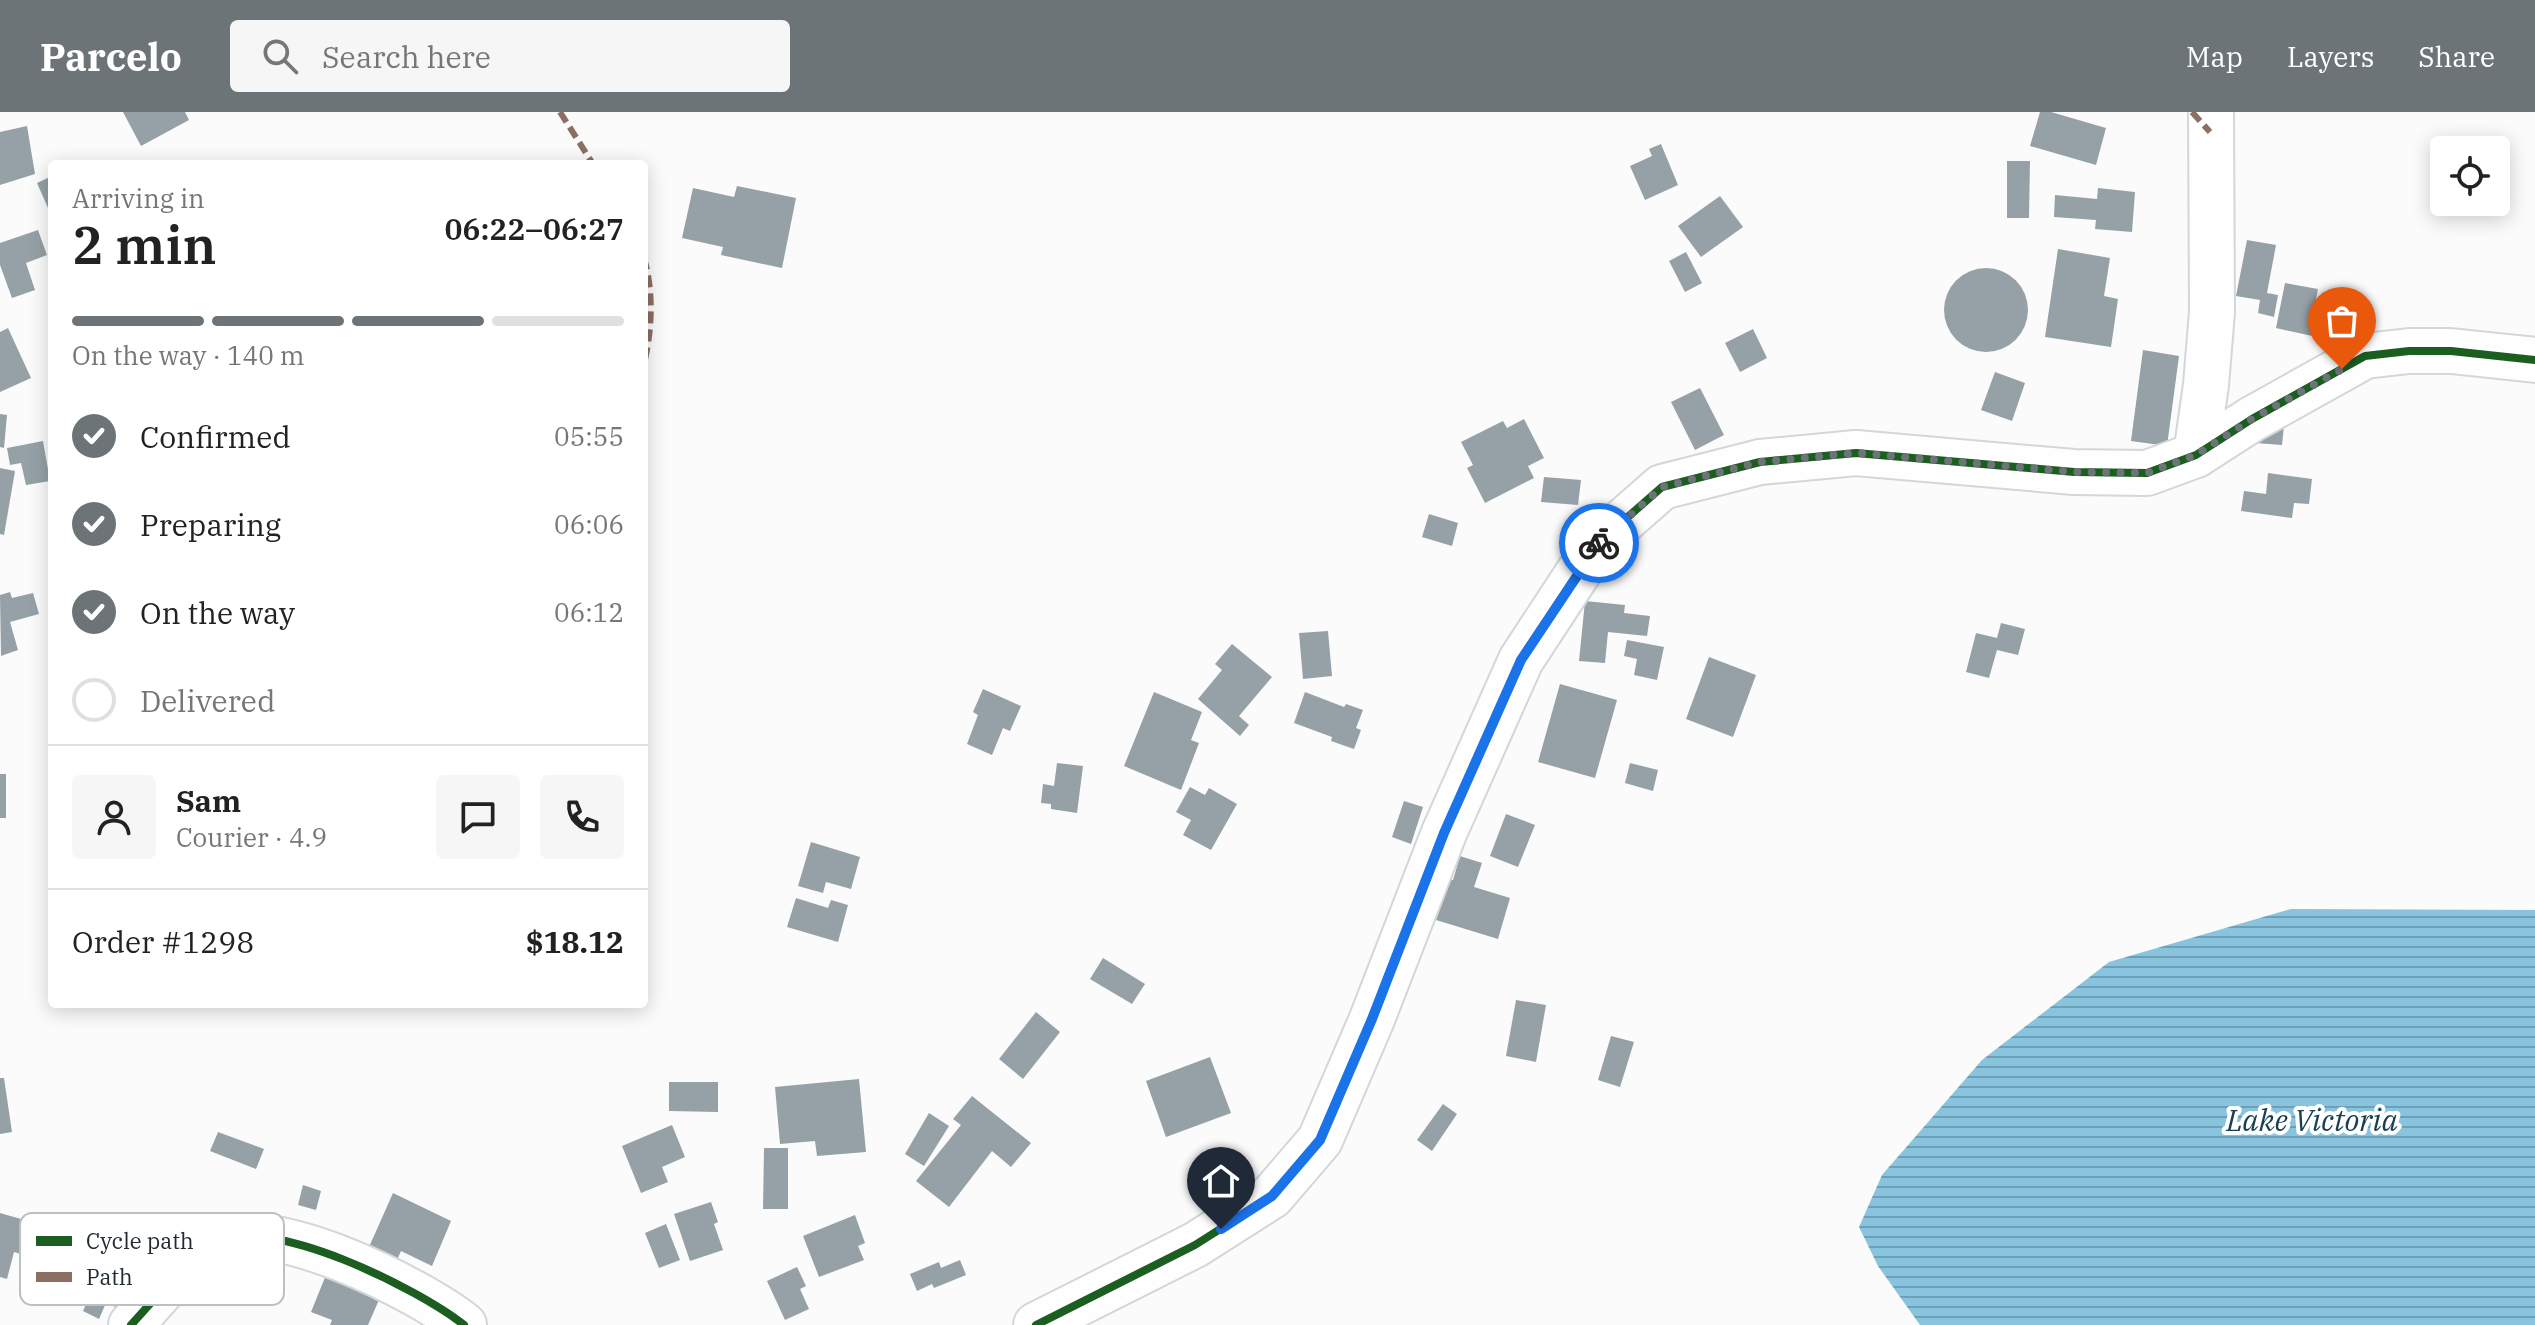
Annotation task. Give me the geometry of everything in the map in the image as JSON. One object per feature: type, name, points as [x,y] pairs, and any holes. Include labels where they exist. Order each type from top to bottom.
[{"type":"street","points":[[2196,455],[2212,312],[2211,112]]},
{"type":"street","points":[[1036,1325],[1195,1245],[1272,1196],[1320,1140],[1372,1019],[1444,833],[1521,660],[1597,544],[1662,487],[1760,462],[1856,453],[2074,472],[2147,473],[2196,455],[2252,419],[2365,356],[2409,351],[2451,351],[2535,360]]},
{"type":"street","points":[[284,1241],[374,1272],[443,1308],[464,1325]]},
{"type":"street","points":[[131,1325],[150,1305]]},
{"type":"water","name":"Lake Victoria","points":[[2291,909],[2535,910],[2535,1325],[1920,1325],[1878,1266],[1859,1227],[1882,1175],[1982,1060],[2109,962]]},
{"type":"building","points":[[123,112],[185,112],[189,120],[141,146]]},
{"type":"building","points":[[2040,112],[2051,112],[2106,128],[2096,165],[2030,146]]},
{"type":"building","points":[[27,126],[35,174],[0,185],[0,132]]},
{"type":"building","points":[[1661,144],[1678,185],[1645,200],[1630,166],[1652,156],[1649,149]]},
{"type":"building","points":[[2007,161],[2030,161],[2029,218],[2007,218]]},
{"type":"building","points":[[48,178],[48,208],[37,183]]},
{"type":"building","points":[[737,186],[796,198],[782,268],[721,255],[723,247],[682,238],[693,188],[734,197]]},
{"type":"building","points":[[2098,188],[2135,192],[2132,232],[2095,229],[2096,220],[2054,217],[2055,195],[2097,199]]},
{"type":"building","points":[[1720,196],[1743,227],[1701,257],[1678,226]]},
{"type":"building","points":[[38,230],[47,255],[26,263],[35,290],[12,298],[0,265],[0,243]]},
{"type":"building","points":[[2247,240],[2276,245],[2267,293],[2278,295],[2274,317],[2258,313],[2260,300],[2236,296]]},
{"type":"building","points":[[2058,249],[2110,258],[2104,296],[2118,299],[2111,347],[2045,337]]},
{"type":"building","points":[[1686,252],[1702,283],[1685,292],[1669,261]]},
{"type":"building","points":[[1986,268],[2002,271],[2016,280],[2025,294],[2028,310],[2025,326],[2016,340],[2002,349],[1986,352],[1970,349],[1956,340],[1947,326],[1944,310],[1947,294],[1956,280],[1970,271]]},
{"type":"building","points":[[2285,283],[2318,289],[2315,304],[2323,306],[2317,337],[2276,328]]},
{"type":"building","points":[[2331,300],[2372,304],[2369,336],[2328,331]]},
{"type":"building","points":[[8,328],[31,378],[0,392],[0,332]]},
{"type":"building","points":[[1753,329],[1767,358],[1740,372],[1725,343]]},
{"type":"building","points":[[2143,350],[2179,356],[2167,446],[2131,441]]},
{"type":"building","points":[[1995,372],[2025,383],[2012,421],[1981,410]]},
{"type":"building","points":[[1700,388],[1724,435],[1695,450],[1671,402]]},
{"type":"building","points":[[0,414],[7,415],[4,448],[0,447]]},
{"type":"building","points":[[1524,419],[1544,458],[1528,466],[1534,478],[1485,503],[1467,468],[1473,465],[1461,442],[1503,421],[1507,428]]},
{"type":"building","points":[[2258,423],[2284,425],[2282,445],[2256,443]]},
{"type":"building","points":[[43,441],[48,481],[26,485],[21,463],[10,465],[7,448]]},
{"type":"building","points":[[0,468],[15,471],[4,535],[0,534]]},
{"type":"building","points":[[2268,473],[2312,479],[2309,504],[2294,503],[2292,518],[2241,511],[2244,491],[2266,494]]},
{"type":"building","points":[[1544,477],[1581,480],[1578,505],[1541,502]]},
{"type":"building","points":[[1429,514],[1458,523],[1452,546],[1422,537]]},
{"type":"building","points":[[10,592],[12,598],[33,593],[39,614],[10,622],[18,650],[1,656],[0,595]]},
{"type":"building","points":[[1585,601],[1625,605],[1624,613],[1650,616],[1647,636],[1608,632],[1605,663],[1579,661]]},
{"type":"building","points":[[2001,623],[2025,629],[2018,655],[1997,650],[1989,678],[1966,672],[1976,633],[1997,638]]},
{"type":"building","points":[[1328,631],[1332,676],[1303,679],[1299,633]]},
{"type":"building","points":[[1627,640],[1664,647],[1657,680],[1634,675],[1637,659],[1624,656]]},
{"type":"building","points":[[1232,644],[1272,677],[1239,716],[1249,725],[1240,736],[1198,699],[1222,670],[1215,664]]},
{"type":"building","points":[[1709,657],[1756,675],[1733,737],[1686,719]]},
{"type":"building","points":[[1560,684],[1617,700],[1595,778],[1538,762]]},
{"type":"building","points":[[983,689],[1021,706],[1010,731],[1003,728],[992,755],[967,744],[978,715],[973,712]]},
{"type":"building","points":[[1154,692],[1202,712],[1191,740],[1199,743],[1181,790],[1124,766]]},
{"type":"building","points":[[1305,692],[1344,707],[1346,704],[1363,710],[1356,728],[1361,730],[1354,749],[1294,723]]},
{"type":"building","points":[[1057,763],[1083,766],[1077,813],[1051,809],[1051,804],[1041,803],[1043,784],[1054,786]]},
{"type":"building","points":[[1630,763],[1658,770],[1653,791],[1625,783]]},
{"type":"building","points":[[0,774],[6,774],[6,818],[0,818]]},
{"type":"building","points":[[1190,787],[1205,795],[1209,788],[1237,804],[1211,850],[1183,835],[1191,820],[1176,812]]},
{"type":"building","points":[[1404,801],[1423,807],[1411,844],[1392,837]]},
{"type":"building","points":[[1506,814],[1535,825],[1518,867],[1490,856]]},
{"type":"building","points":[[811,842],[860,857],[851,889],[826,882],[823,893],[798,886]]},
{"type":"building","points":[[1460,856],[1482,863],[1474,887],[1510,898],[1498,939],[1436,920]]},
{"type":"building","points":[[796,898],[828,908],[831,900],[848,905],[838,942],[787,927]]},
{"type":"building","points":[[1103,958],[1145,984],[1132,1004],[1090,979]]},
{"type":"building","points":[[1516,1000],[1546,1005],[1536,1062],[1506,1056]]},
{"type":"building","points":[[1036,1012],[1060,1032],[1023,1079],[999,1059]]},
{"type":"building","points":[[1611,1036],[1634,1042],[1620,1087],[1598,1080]]},
{"type":"building","points":[[1210,1057],[1231,1113],[1166,1137],[1146,1081]]},
{"type":"building","points":[[0,1078],[4,1078],[12,1132],[0,1134]]},
{"type":"building","points":[[859,1079],[866,1152],[817,1156],[815,1141],[780,1144],[775,1087]]},
{"type":"building","points":[[669,1082],[718,1082],[718,1112],[669,1111]]},
{"type":"building","points":[[972,1096],[1031,1143],[1011,1167],[992,1151],[949,1207],[916,1181],[961,1125],[953,1119]]},
{"type":"building","points":[[1443,1104],[1457,1114],[1432,1151],[1417,1140]]},
{"type":"building","points":[[929,1113],[949,1126],[924,1166],[905,1154]]},
{"type":"building","points":[[672,1125],[685,1157],[662,1167],[668,1182],[641,1193],[622,1146]]},
{"type":"building","points":[[218,1132],[264,1149],[256,1169],[210,1151]]},
{"type":"building","points":[[764,1148],[788,1148],[788,1209],[763,1209]]},
{"type":"building","points":[[303,1185],[321,1191],[316,1210],[298,1205]]},
{"type":"building","points":[[393,1193],[451,1221],[432,1266],[401,1251],[397,1260],[369,1247]]},
{"type":"building","points":[[711,1202],[718,1222],[714,1224],[723,1250],[690,1261],[674,1214]]},
{"type":"building","points":[[0,1213],[20,1219],[20,1254],[14,1252],[7,1279],[0,1277]]},
{"type":"building","points":[[855,1215],[865,1243],[858,1246],[864,1260],[819,1277],[803,1236]]},
{"type":"building","points":[[666,1224],[680,1260],[659,1268],[645,1233]]},
{"type":"building","points":[[960,1260],[966,1275],[934,1288],[932,1284],[917,1291],[910,1274],[939,1262],[941,1268]]},
{"type":"building","points":[[797,1267],[806,1286],[800,1289],[809,1309],[785,1320],[767,1281]]},
{"type":"building","points":[[328,1270],[382,1293],[368,1325],[330,1325],[332,1320],[311,1312]]},
{"type":"building","points":[[86,1305],[105,1305],[99,1319],[83,1311]]},
{"type":"building","points":[[111,1305],[130,1305],[127,1312]]},
{"type":"marked path","points":[[560,112],[590,160]]},
{"type":"marked path","points":[[2192,112],[2210,132]]},
{"type":"marked path","points":[[648,279],[651,311],[648,343]]},
{"type":"cycle path","points":[[1036,1325],[1195,1245],[1272,1196],[1320,1140],[1372,1019],[1444,833],[1521,660],[1597,544],[1662,487],[1760,462],[1856,453],[2074,472],[2147,473],[2196,455],[2252,419],[2365,356],[2409,351],[2451,351],[2535,360]]},
{"type":"cycle path","points":[[284,1241],[343,1259],[380,1276],[414,1293],[464,1325]]},
{"type":"cycle path","points":[[131,1325],[149,1305]]},
{"type":"way so far","points":[[1599,543],[1662,487],[1760,462],[1856,453],[2074,472],[2147,473],[2196,455],[2252,419],[2342,369]]},
{"type":"route","points":[[1221,1229],[1272,1196],[1320,1140],[1372,1019],[1444,833],[1521,660],[1599,543]]}]
